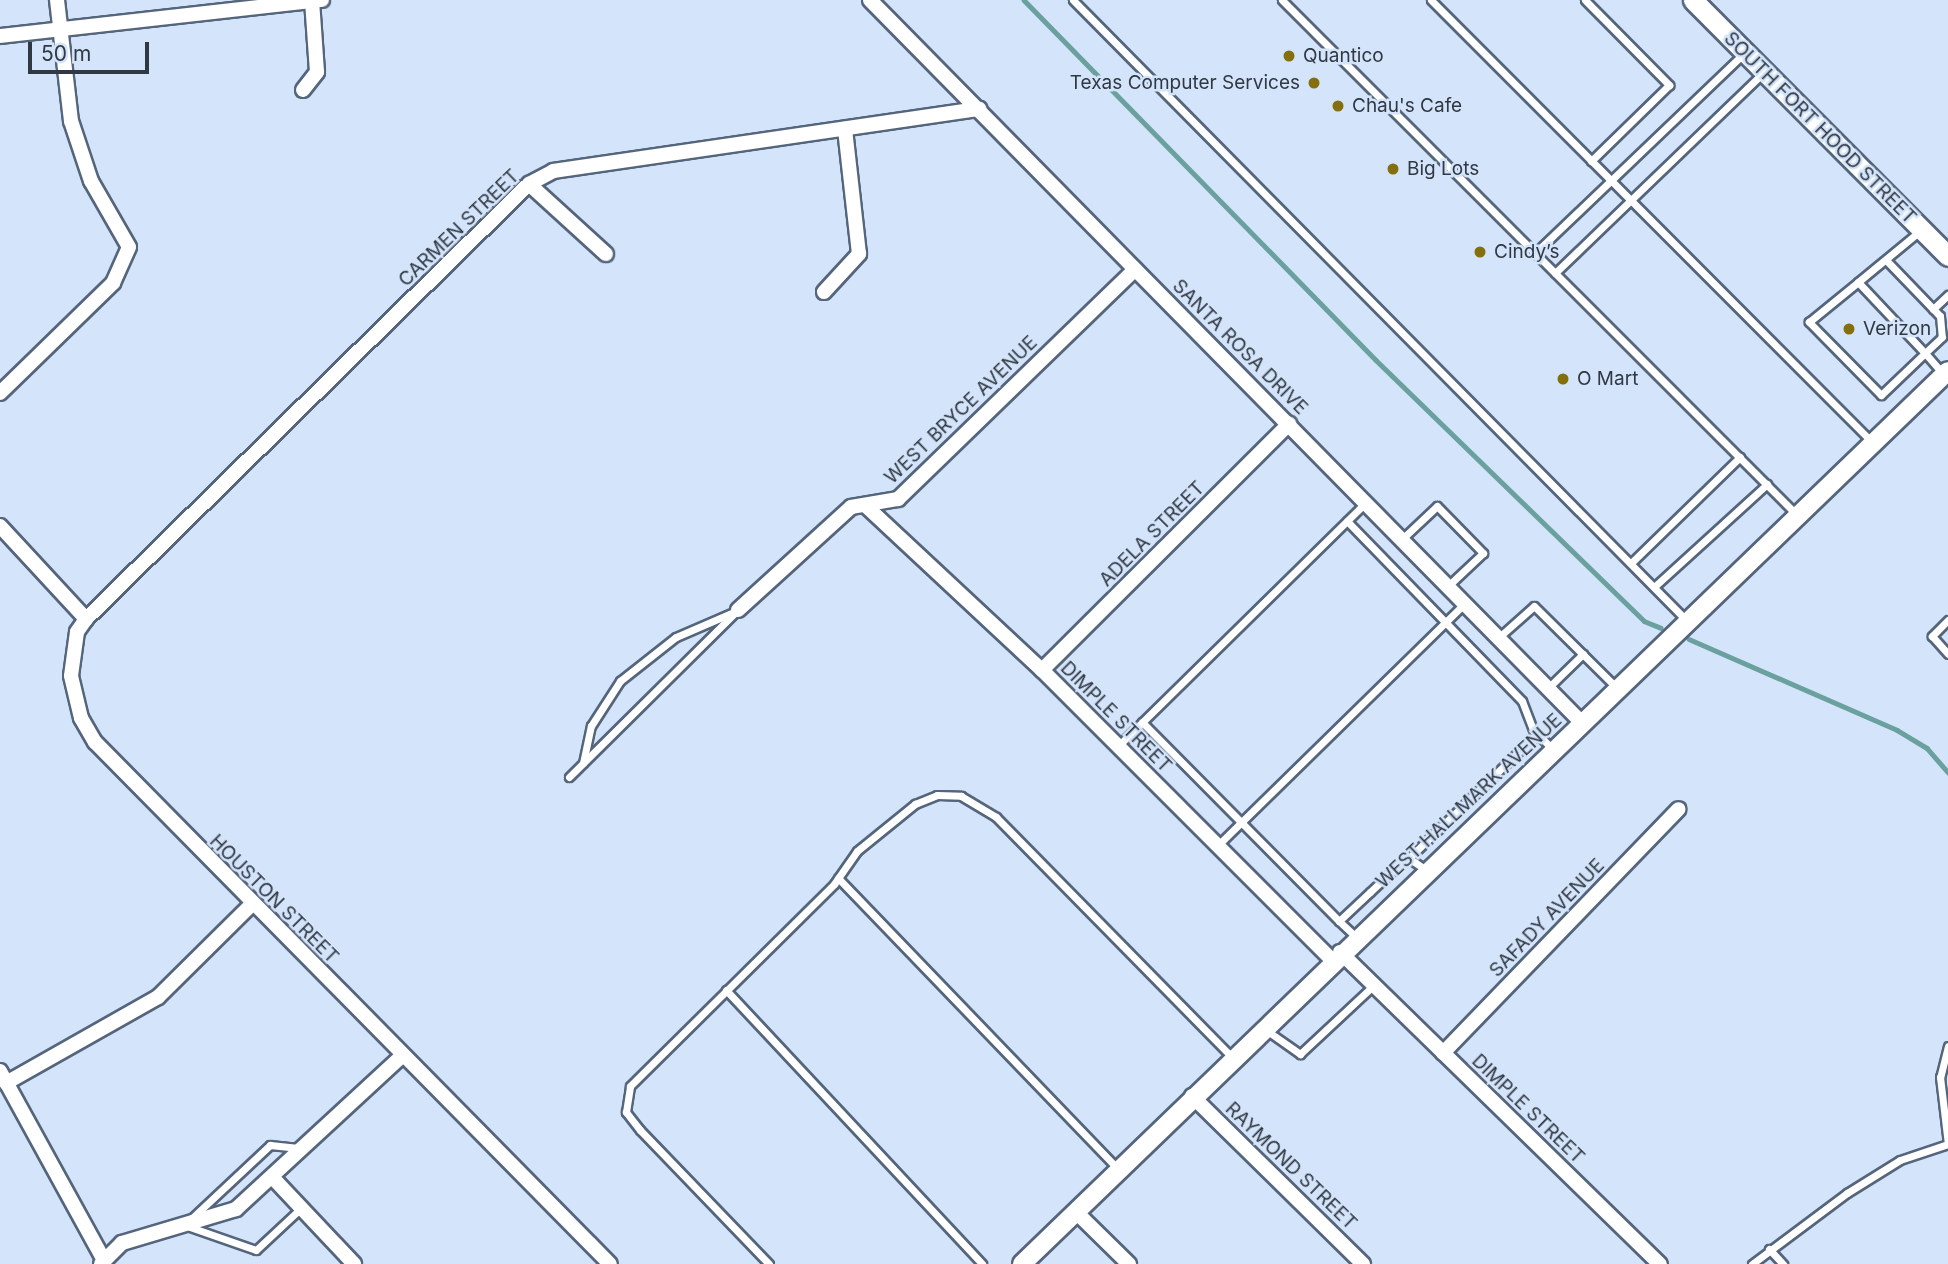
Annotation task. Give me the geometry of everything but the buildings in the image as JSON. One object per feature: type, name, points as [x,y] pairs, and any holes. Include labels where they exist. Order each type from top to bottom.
[{"type":"main road","name":"SOUTH FORT HOOD STREET","points":[[1693,0],[1945,250]]},
{"type":"street","points":[[0,393],[113,283],[126,260],[129,247],[91,181],[71,121],[57,0]]},
{"type":"street","name":"SANTA ROSA DRIVE","points":[[870,0],[1582,723]]},
{"type":"street","points":[[0,36],[317,1],[317,72],[303,90]]},
{"type":"street","name":"CARMEN STREET","points":[[86,619],[529,184],[553,171],[980,109]]},
{"type":"street","points":[[824,292],[859,254],[845,129]]},
{"type":"street","points":[[529,184],[606,254]]},
{"type":"street","name":"WEST BRYCE AVENUE","points":[[738,610],[851,507],[867,507],[898,499],[1135,269]]},
{"type":"street","name":"WEST HALLMARK AVENUE","points":[[1022,1264],[1355,936],[1554,750],[1873,443],[1947,376]]},
{"type":"street","name":"ADELA STREET","points":[[1042,670],[1289,424]]},
{"type":"street","name":"DIMPLE STREET","points":[[867,507],[1042,670],[1217,846],[1336,956],[1373,986],[1660,1264]]},
{"type":"street","points":[[0,526],[86,619]]},
{"type":"street","name":"HOUSTON STREET","points":[[86,619],[77,632],[71,676],[80,718],[95,742],[251,905],[610,1264]]},
{"type":"street","name":"SAFADY AVENUE","points":[[1443,1053],[1679,809]]},
{"type":"street","points":[[251,905],[159,997],[3,1077],[102,1262],[122,1243],[236,1209],[274,1180],[403,1055]]},
{"type":"street","name":"RAYMOND STREET","points":[[1192,1096],[1363,1264]]},
{"type":"street","points":[[274,1180],[354,1264]]},
{"type":"street","points":[[1075,1211],[1129,1264]]},
{"type":"lane","points":[[1073,0],[1688,621]]},
{"type":"lane","points":[[1282,0],[1798,516]]},
{"type":"lane","points":[[1431,0],[1873,443]]},
{"type":"lane","points":[[1585,0],[1669,85],[1591,161]]},
{"type":"lane","points":[[1535,253],[1744,52]]},
{"type":"lane","points":[[1555,273],[1764,71]]},
{"type":"lane","points":[[1887,261],[1933,309],[1942,337],[1881,395],[1809,322],[1887,261],[1921,229]]},
{"type":"lane","points":[[1858,282],[1947,376]]},
{"type":"lane","points":[[1933,309],[1948,295]]},
{"type":"lane","points":[[1631,563],[1740,457]]},
{"type":"lane","points":[[1654,587],[1767,484]]},
{"type":"lane","points":[[1118,747],[1366,502]]},
{"type":"lane","points":[[1402,539],[1437,506],[1482,553],[1448,586]]},
{"type":"lane","points":[[1347,521],[1522,701],[1537,734],[1554,750]]},
{"type":"lane","points":[[1217,846],[1465,603]]},
{"type":"lane","points":[[1498,638],[1534,606],[1618,689]]},
{"type":"lane","name":"WEST BRYCE AVENUE","points":[[582,765],[591,726],[620,681],[676,637],[738,610]]},
{"type":"lane","name":"WEST BRYCE AVENUE","points":[[569,777],[738,610]]},
{"type":"lane","points":[[1948,620],[1932,636],[1948,654]]},
{"type":"lane","points":[[1548,688],[1583,654]]},
{"type":"lane","points":[[1142,722],[1240,824],[1355,936]]},
{"type":"lane","points":[[1339,921],[1410,857],[1537,734]]},
{"type":"lane","points":[[769,1264],[626,1112],[630,1086],[838,878],[857,851],[915,804],[937,795],[961,796],[996,817],[1233,1057]]},
{"type":"lane","points":[[1410,857],[1426,870]]},
{"type":"lane","points":[[838,878],[1118,1169]]},
{"type":"lane","points":[[1263,1027],[1300,1054],[1373,986]]},
{"type":"lane","points":[[726,990],[982,1264]]},
{"type":"lane","points":[[1752,1264],[1806,1218],[1900,1160],[1948,1144],[1940,1077],[1948,1046]]},
{"type":"lane","points":[[301,1208],[256,1250],[185,1225],[270,1144],[305,1149]]},
{"type":"lane","points":[[1769,1249],[1783,1264]]},
{"type":"waterway","points":[[1024,0],[1376,360],[1644,621],[1661,628]]},
{"type":"waterway","points":[[1689,639],[1897,730],[1927,748],[1948,772]]},
{"type":"place","name":"Quantico","points":[[1289,56]]},
{"type":"place","name":"Texas Computer Services","points":[[1314,83]]},
{"type":"place","name":"Chau's Cafe","points":[[1338,106]]},
{"type":"place","name":"Big Lots","points":[[1393,169]]},
{"type":"place","name":"Cindy’s","points":[[1480,252]]},
{"type":"place","name":"Verizon","points":[[1849,329]]},
{"type":"place","name":"O Mart","points":[[1563,379]]}]
